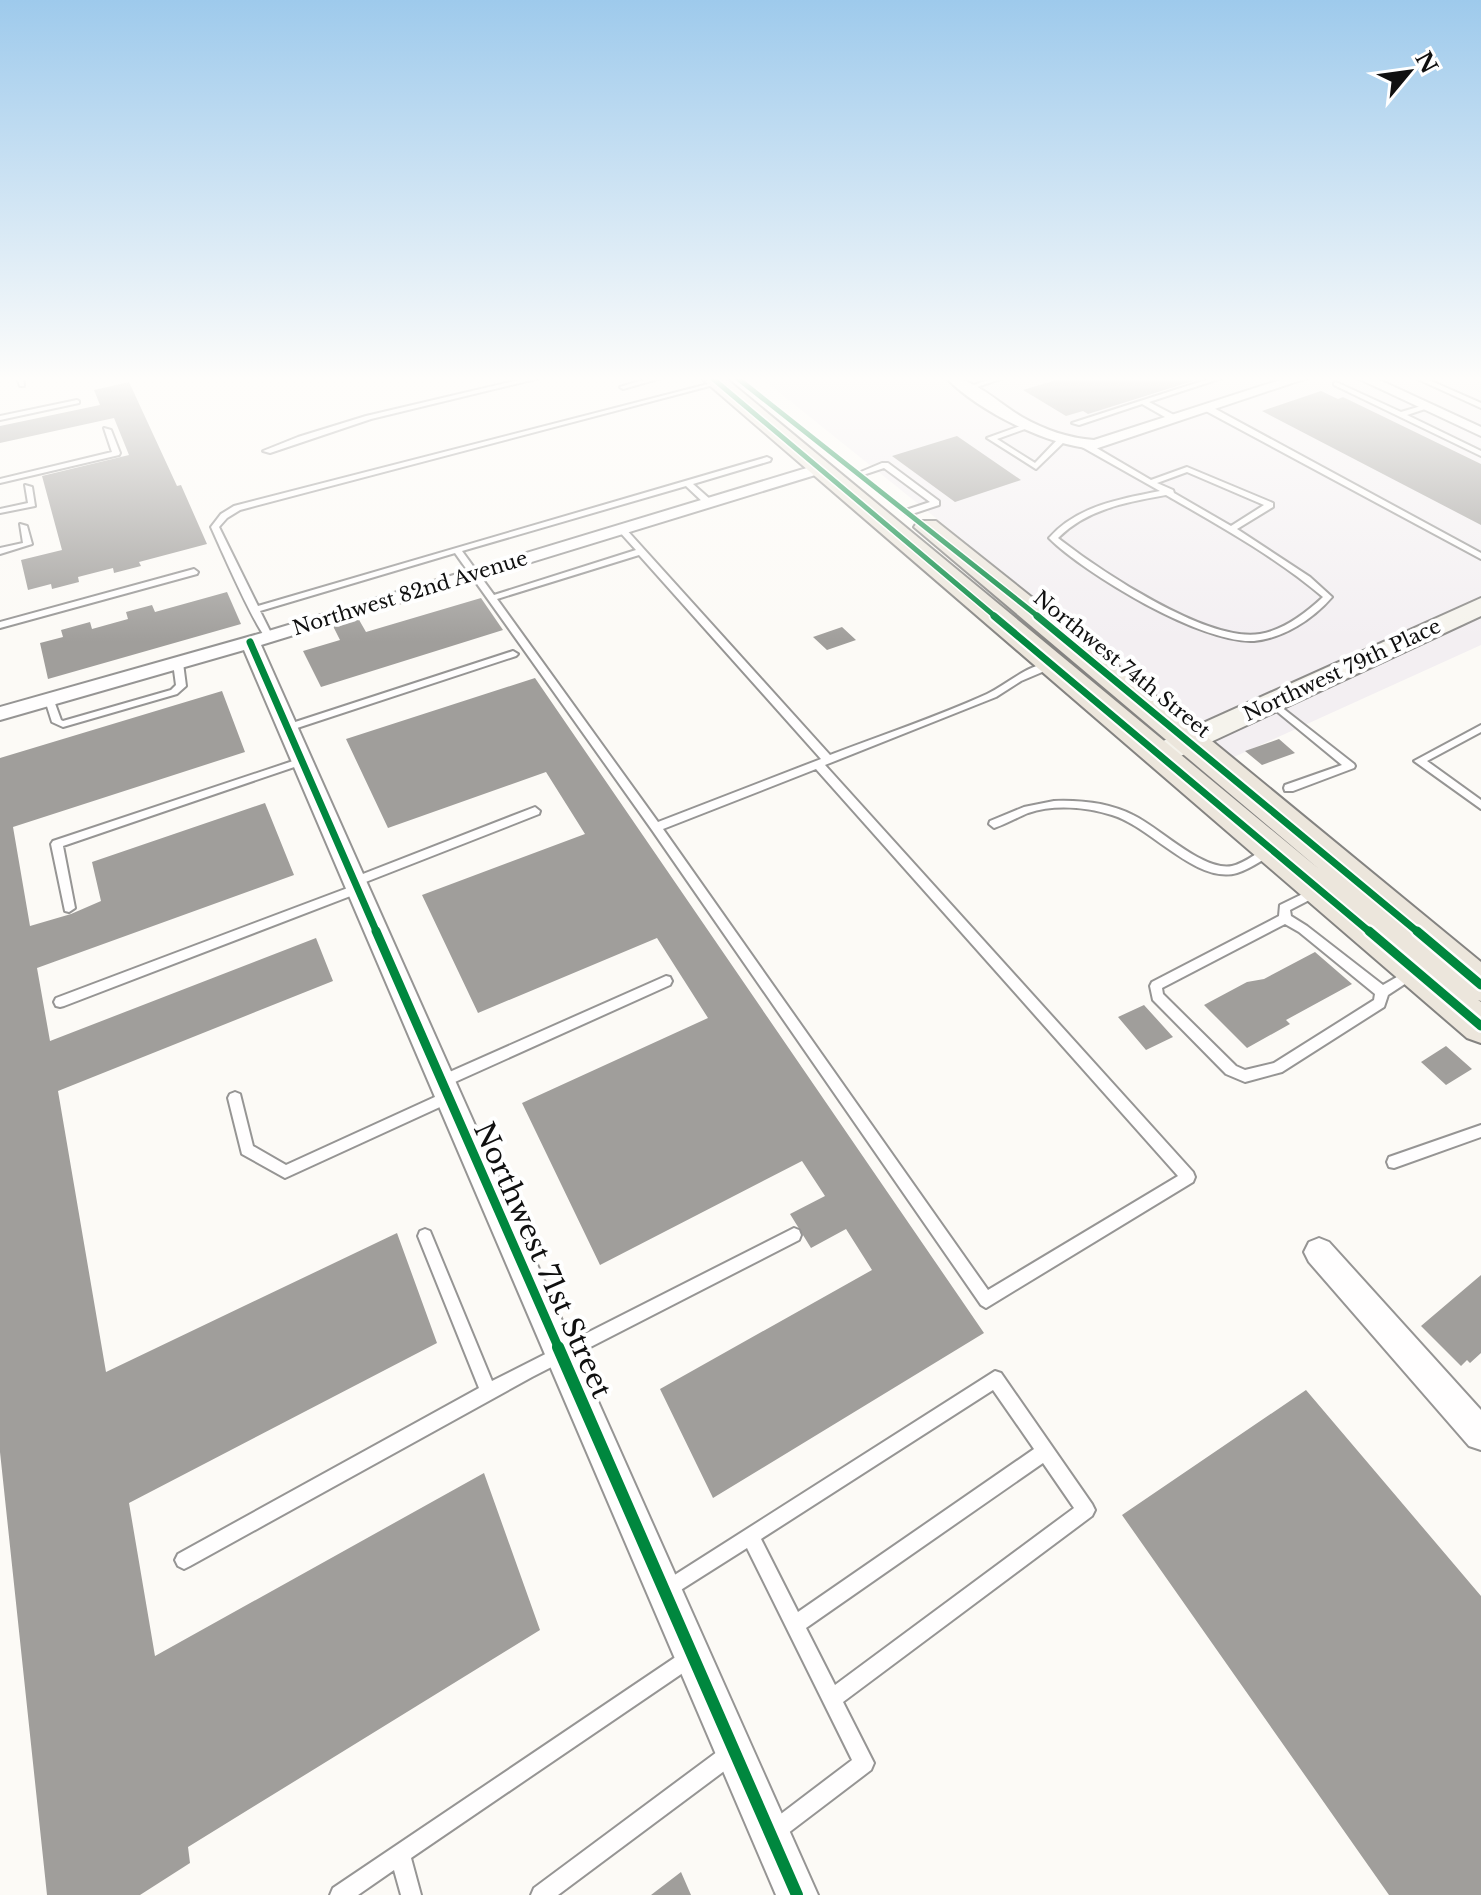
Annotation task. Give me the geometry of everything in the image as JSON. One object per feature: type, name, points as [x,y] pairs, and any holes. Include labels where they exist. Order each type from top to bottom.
[{"type":"main road","name":"Northwest 74th Street","points":[[816,465],[1051,665],[1174,747],[1271,850],[1481,1026]]},
{"type":"main road","name":"Northwest 74th Street","points":[[848,465],[909,512],[1174,747],[1481,985]]},
{"type":"main road","name":"Northwest 79th Place","points":[[1174,747],[1481,606]]},
{"type":"main road","points":[[1416,972],[1460,980],[1481,991]]},
{"type":"street","name":"Northwest 82nd Avenue","points":[[0,714],[820,469]]},
{"type":"street","name":"Northwest 71st Street","points":[[259,639],[287,728],[797,1895]]},
{"type":"street","points":[[1319,1252],[1481,1434]]},
{"type":"lane","points":[[0,481],[64,465]]},
{"type":"lane","points":[[259,639],[254,610],[215,527],[224,516],[237,508],[397,465]]},
{"type":"lane","points":[[254,610],[746,465]]},
{"type":"lane","points":[[1119,465],[1153,482],[1170,492],[1231,529],[1307,579],[1328,597],[1314,611],[1280,630],[1250,639],[1207,630],[1081,562],[1053,538],[1063,526],[1099,509],[1170,492]]},
{"type":"lane","points":[[1313,465],[1481,556]]},
{"type":"lane","points":[[1153,482],[1187,469],[1270,505],[1231,529]]},
{"type":"lane","points":[[687,483],[708,502]]},
{"type":"lane","points":[[0,511],[32,504],[28,487]]},
{"type":"lane","points":[[0,551],[28,544],[23,526]]},
{"type":"lane","points":[[457,550],[656,827],[986,1300],[1188,1177],[621,529]]},
{"type":"lane","points":[[492,598],[642,551]]},
{"type":"lane","points":[[0,625],[194,572]]},
{"type":"lane","points":[[287,728],[513,654]]},
{"type":"lane","points":[[50,700],[57,722],[63,724],[174,692],[181,686],[178,663]]},
{"type":"lane","points":[[656,827],[993,695],[1018,679],[1051,665]]},
{"type":"lane","points":[[1271,702],[1350,766],[1289,788]]},
{"type":"lane","points":[[1481,728],[1419,761],[1481,805]]},
{"type":"lane","points":[[69,908],[57,844],[302,761]]},
{"type":"lane","points":[[994,824],[1033,808],[1090,806],[1120,813],[1145,825],[1201,864],[1216,869],[1232,870],[1271,850]]},
{"type":"lane","points":[[60,1002],[535,811]]},
{"type":"lane","points":[[1285,918],[1284,908],[1320,890]]},
{"type":"lane","points":[[1285,918],[1156,986],[1157,996],[1231,1070],[1245,1076],[1277,1068],[1380,1003],[1382,992],[1416,972]]},
{"type":"lane","points":[[1285,918],[1382,992]]},
{"type":"lane","points":[[235,1098],[247,1150],[285,1172],[666,981]]},
{"type":"lane","points":[[1394,1162],[1481,1131]]},
{"type":"lane","points":[[184,1560],[561,1353],[794,1235]]},
{"type":"lane","points":[[425,1236],[488,1392]]},
{"type":"lane","points":[[665,1590],[995,1379],[1086,1510],[832,1699]]},
{"type":"lane","points":[[795,1625],[1046,1451]]},
{"type":"lane","points":[[750,1536],[864,1763],[770,1835]]},
{"type":"lane","points":[[340,1895],[693,1654]]},
{"type":"lane","points":[[541,1895],[734,1751]]},
{"type":"lane","points":[[400,1854],[411,1895]]},
{"type":"shaded area","points":[[870,465],[1481,465],[1481,645],[1234,757]]},
{"type":"building","points":[[86,465],[168,465],[177,486],[181,485],[207,544],[139,562],[141,566],[114,573],[113,568],[78,577],[79,582],[52,589],[51,584],[28,590],[21,560],[62,550],[42,476]]},
{"type":"building","points":[[905,465],[1000,465],[1021,480],[955,502]]},
{"type":"building","points":[[1367,465],[1481,465],[1481,525]]},
{"type":"building","points":[[227,592],[241,624],[48,679],[40,643],[63,637],[61,630],[90,622],[92,629],[128,619],[126,612],[152,605],[155,612]]},
{"type":"building","points":[[481,598],[503,630],[321,687],[303,651],[340,640],[333,626],[358,618],[366,632]]},
{"type":"building","points":[[842,627],[856,640],[827,650],[813,637]]},
{"type":"building","points":[[535,678],[984,1333],[713,1498],[660,1389],[872,1270],[846,1229],[811,1248],[790,1214],[825,1196],[802,1161],[600,1265],[522,1103],[708,1018],[657,938],[478,1013],[422,895],[585,834],[546,772],[388,828],[346,739]]},
{"type":"building","points":[[222,691],[245,752],[13,827],[30,926],[101,901],[92,862],[265,803],[294,875],[37,968],[50,1041],[316,938],[333,981],[58,1091],[106,1372],[397,1233],[437,1343],[129,1503],[155,1656],[484,1473],[540,1630],[188,1847],[190,1863],[140,1895],[47,1895],[0,1452],[0,758]]},
{"type":"building","points":[[1279,739],[1295,753],[1262,765],[1245,751]]},
{"type":"building","points":[[1315,952],[1352,984],[1286,1020],[1290,1024],[1247,1048],[1204,1005],[1247,982],[1264,979]]},
{"type":"building","points":[[1144,1005],[1173,1037],[1146,1050],[1118,1017]]},
{"type":"building","points":[[1446,1046],[1472,1069],[1446,1085],[1421,1062]]},
{"type":"building","points":[[1481,1275],[1481,1353],[1461,1366],[1421,1326]]},
{"type":"building","points":[[1306,1390],[1481,1596],[1481,1895],[1389,1895],[1122,1515]]},
{"type":"building","points":[[681,1872],[691,1895],[651,1895]]},
{"type":"cycle path","points":[[816,465],[1481,1026]]},
{"type":"cycle path","points":[[848,465],[1079,649],[1481,985]]},
{"type":"cycle path","points":[[250,642],[797,1895]]}]
